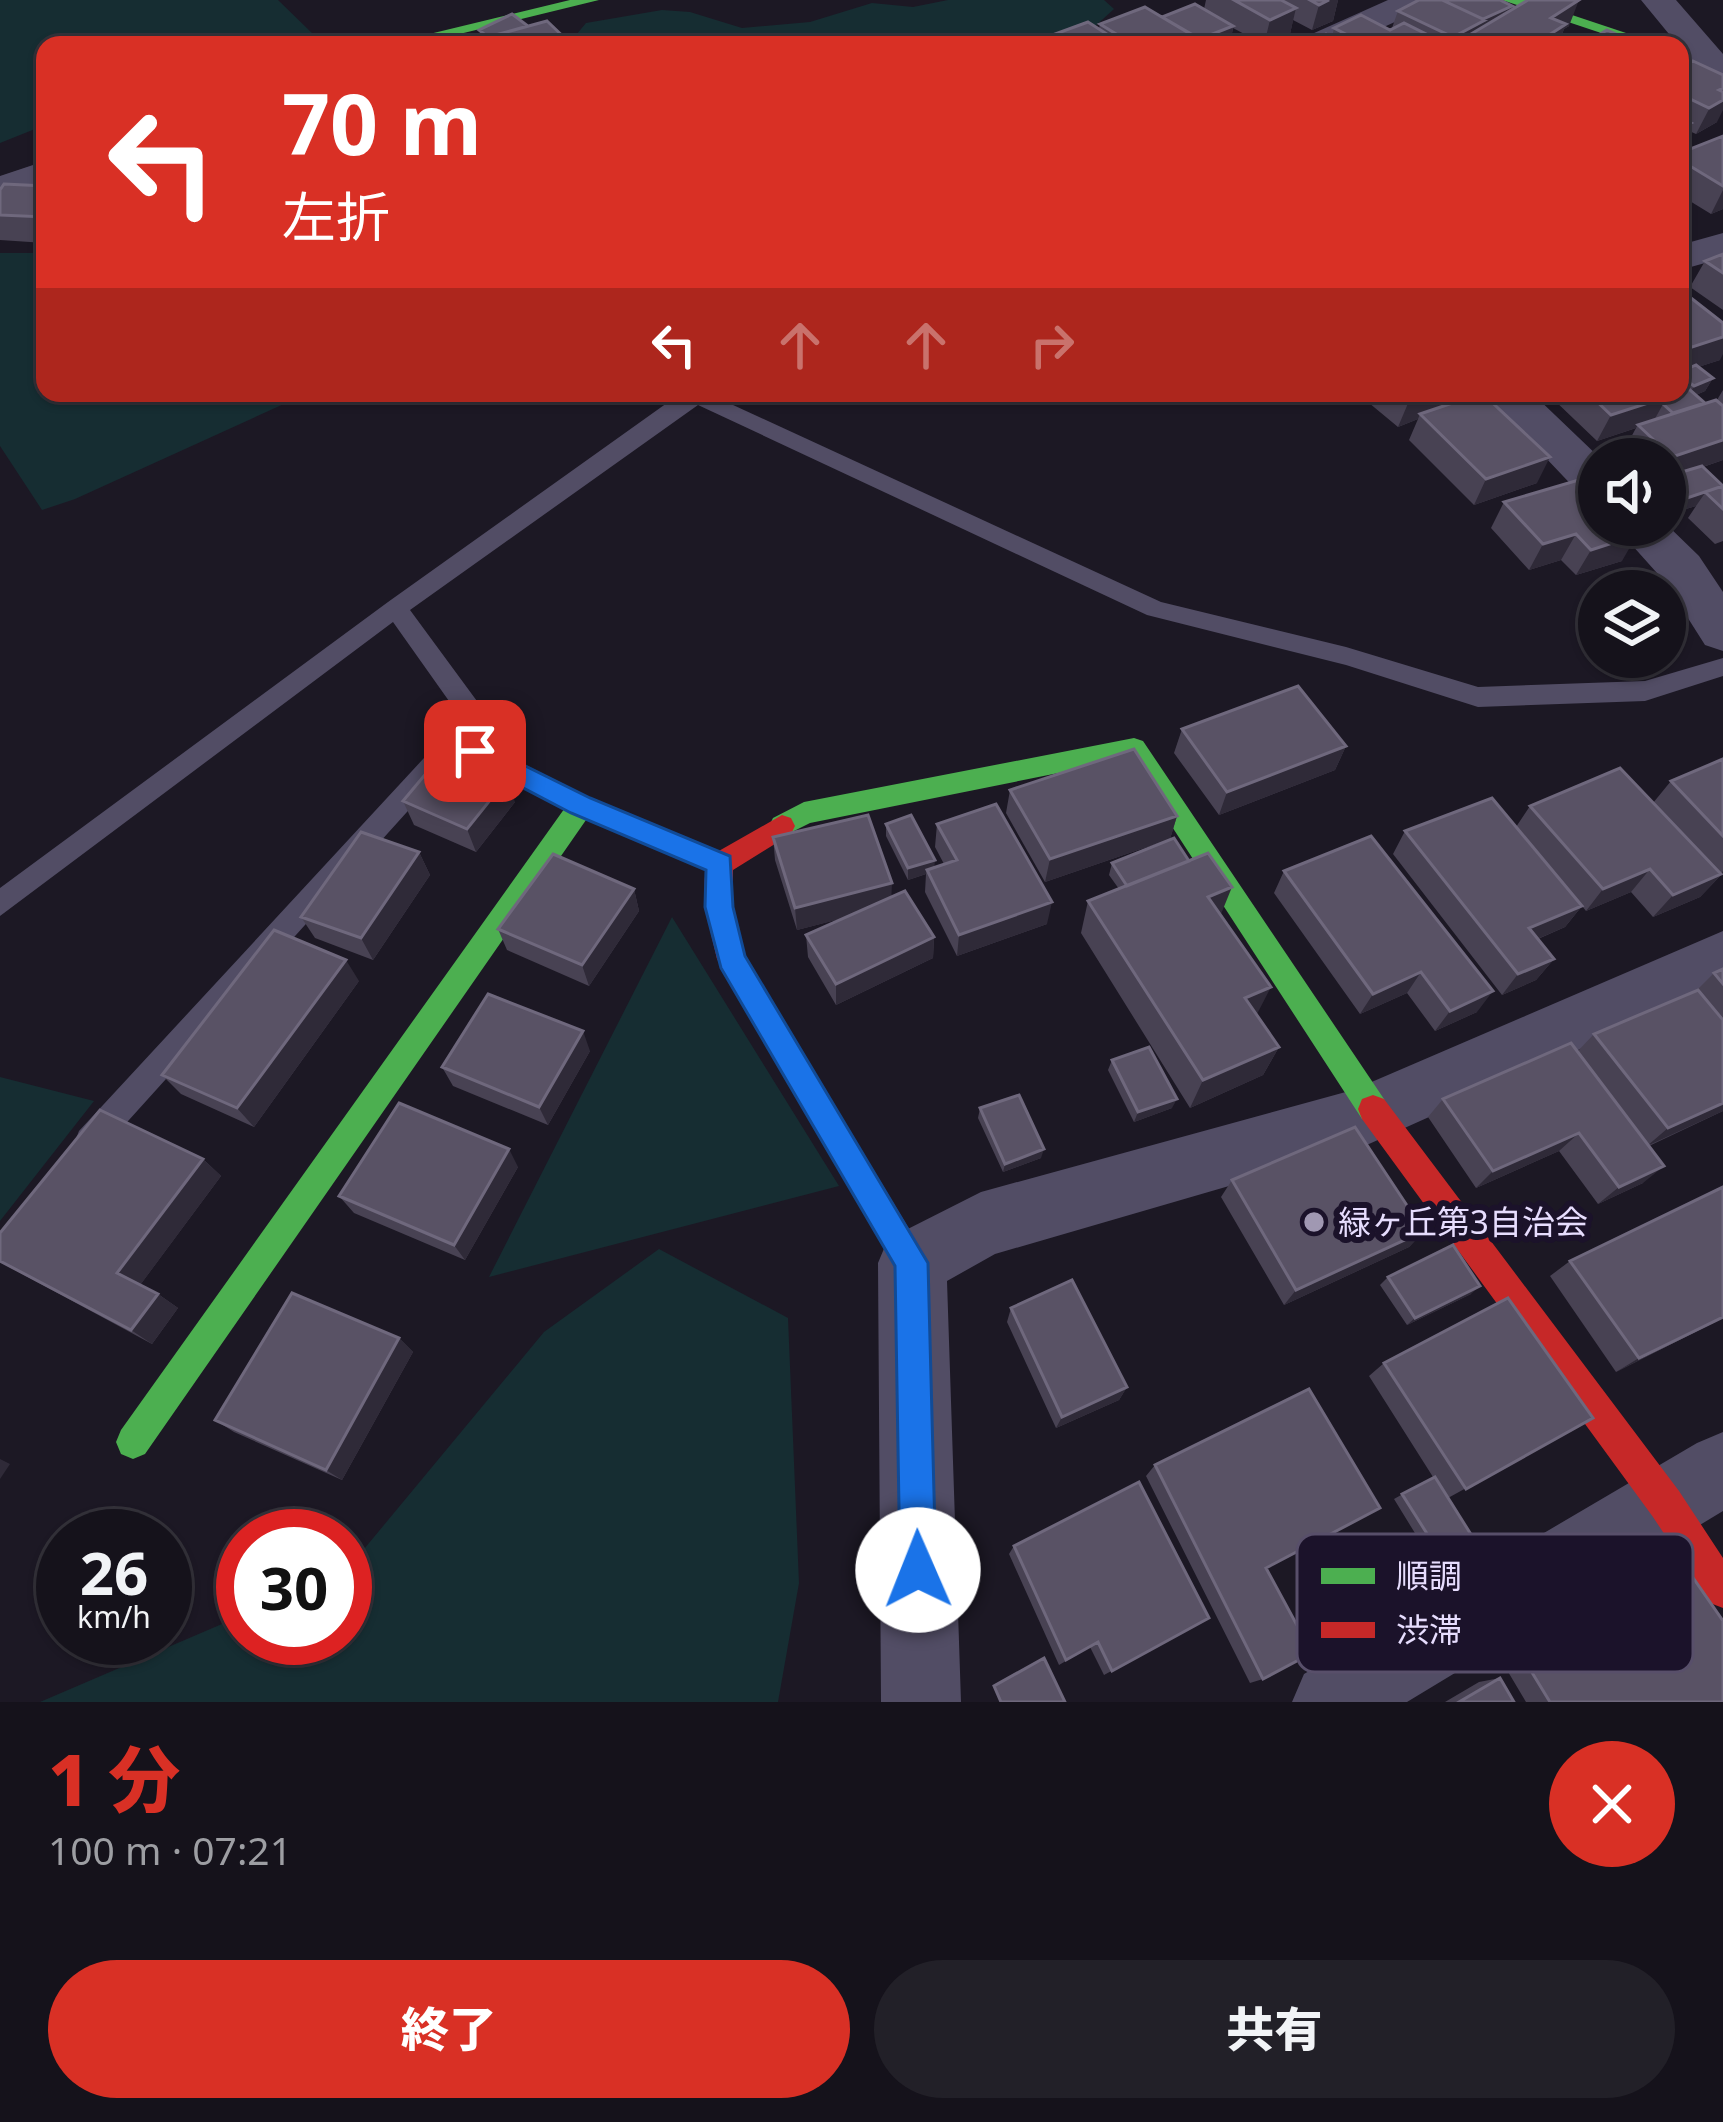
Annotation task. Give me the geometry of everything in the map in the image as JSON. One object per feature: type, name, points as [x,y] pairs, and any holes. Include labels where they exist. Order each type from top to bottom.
[{"type":"street","points":[[432,36],[591,0]]},
{"type":"street","points":[[1335,36],[1416,0]]},
{"type":"street","points":[[1510,0],[1625,36]]},
{"type":"street","points":[[1658,0],[1684,36]]},
{"type":"street","points":[[0,192],[36,177]]},
{"type":"street","points":[[1689,255],[1723,245]]},
{"type":"street","points":[[1515,402],[1578,464]]},
{"type":"street","points":[[1660,546],[1682,568],[1723,632]]},
{"type":"street","points":[[720,864],[804,813],[1134,748],[1375,1112],[1694,1486],[1723,1590]]},
{"type":"street","points":[[133,1442],[581,806],[720,864]]},
{"type":"street","points":[[720,864],[719,907],[731,959],[911,1263],[921,1702]]},
{"type":"street","points":[[911,1263],[981,1226],[1375,1112],[1723,957]]},
{"type":"street","points":[[1614,1534],[1694,1486]]},
{"type":"street","points":[[1332,1702],[1382,1672]]},
{"type":"lane","points":[[0,192],[36,197]]},
{"type":"lane","points":[[0,904],[396,608],[683,402]]},
{"type":"lane","points":[[711,402],[1155,609],[1346,656],[1478,697],[1646,692],[1723,668]]},
{"type":"lane","points":[[396,608],[476,719],[475,751],[581,806]]},
{"type":"lane","points":[[63,1169],[476,719]]},
{"type":"green space","points":[[0,0],[278,0],[314,35],[36,36],[36,129],[0,143]]},
{"type":"green space","points":[[948,0],[1104,0],[1114,9],[1092,29],[1076,36],[576,35],[586,23],[662,10],[690,12],[742,28],[810,22],[872,3],[913,7]]},
{"type":"green space","points":[[0,253],[36,253],[36,402],[288,402],[42,510],[0,446]]},
{"type":"green space","points":[[672,917],[839,1186],[489,1277]]},
{"type":"green space","points":[[0,1077],[94,1101],[0,1221]]},
{"type":"green space","points":[[659,1249],[788,1318],[799,1583],[778,1702],[40,1702],[126,1665],[192,1665],[192,1637],[216,1627],[216,1665],[372,1665],[372,1539],[544,1332]]},
{"type":"building","points":[[1234,0],[1281,0],[1296,8],[1270,20]]},
{"type":"building","points":[[1419,0],[1442,0],[1485,20],[1451,36],[1398,11]]},
{"type":"building","points":[[1442,0],[1500,0],[1512,6],[1483,19]]},
{"type":"building","points":[[1528,0],[1579,0],[1551,18],[1566,24],[1547,36],[1468,36]]},
{"type":"building","points":[[1195,4],[1233,26],[1195,36],[1162,17]]},
{"type":"building","points":[[1145,7],[1194,36],[1119,36],[1100,24]]},
{"type":"building","points":[[512,14],[528,26],[492,36],[479,30]]},
{"type":"building","points":[[1361,15],[1390,30],[1404,23],[1430,36],[1350,36],[1334,28]]},
{"type":"building","points":[[547,21],[563,36],[492,36]]},
{"type":"building","points":[[1088,22],[1110,36],[1050,36]]},
{"type":"building","points":[[1689,63],[1723,75],[1719,90],[1723,100],[1709,108],[1689,98]]},
{"type":"building","points":[[1723,136],[1723,186],[1689,165],[1689,149]]},
{"type":"building","points":[[4,184],[36,186],[36,217],[0,215]]},
{"type":"building","points":[[1723,254],[1723,273],[1705,261]]},
{"type":"building","points":[[1689,299],[1723,323],[1723,337],[1689,348]]},
{"type":"building","points":[[1696,365],[1713,378],[1694,386],[1689,382],[1689,368]]},
{"type":"building","points":[[1689,389],[1705,403],[1673,413],[1663,404],[1689,402]]},
{"type":"building","points":[[1716,400],[1723,406],[1723,440],[1686,452],[1686,438],[1652,438],[1638,425]]},
{"type":"building","points":[[1455,402],[1492,402],[1550,457],[1486,479],[1420,414]]},
{"type":"building","points":[[1597,402],[1651,402],[1611,415]]},
{"type":"building","points":[[1702,466],[1723,486],[1687,498],[1686,471]]},
{"type":"building","points":[[1578,480],[1578,536],[1543,544],[1504,502]]},
{"type":"building","points":[[1723,486],[1723,509],[1705,492]]},
{"type":"building","points":[[1298,686],[1346,746],[1227,792],[1182,729]]},
{"type":"building","points":[[1134,749],[1177,816],[1050,859],[1010,790]]},
{"type":"building","points":[[444,752],[507,779],[467,829],[403,801]]},
{"type":"building","points":[[1723,759],[1723,836],[1671,781]]},
{"type":"building","points":[[1620,768],[1721,874],[1673,895],[1650,869],[1603,889],[1530,806]]},
{"type":"building","points":[[1492,798],[1582,906],[1529,928],[1554,959],[1518,974],[1405,831]]},
{"type":"building","points":[[996,804],[1052,902],[959,935],[927,870],[957,860],[937,824]]},
{"type":"building","points":[[868,815],[892,883],[795,908],[773,837]]},
{"type":"building","points":[[911,815],[935,860],[908,868],[886,824]]},
{"type":"building","points":[[361,832],[419,852],[361,938],[301,917]]},
{"type":"building","points":[[1371,836],[1493,991],[1450,1011],[1421,972],[1373,994],[1284,871]]},
{"type":"building","points":[[1174,838],[1189,861],[1127,886],[1112,863]]},
{"type":"building","points":[[1208,853],[1232,887],[1208,897],[1271,987],[1245,998],[1279,1047],[1203,1080],[1088,901]]},
{"type":"building","points":[[553,854],[634,889],[582,965],[498,929]]},
{"type":"building","points":[[905,891],[934,937],[836,984],[806,935]]},
{"type":"building","points":[[274,930],[346,960],[237,1108],[162,1075]]},
{"type":"building","points":[[1698,990],[1723,1020],[1723,1103],[1668,1128],[1594,1034]]},
{"type":"building","points":[[488,994],[583,1031],[539,1107],[442,1067]]},
{"type":"building","points":[[1571,1043],[1664,1166],[1619,1187],[1579,1133],[1493,1171],[1443,1099]]},
{"type":"building","points":[[1149,1047],[1177,1099],[1138,1112],[1112,1060]]},
{"type":"building","points":[[1019,1095],[1044,1149],[1005,1164],[980,1108]]},
{"type":"building","points":[[399,1103],[509,1149],[454,1245],[339,1196]]},
{"type":"building","points":[[100,1110],[203,1159],[117,1273],[158,1294],[131,1330],[0,1261],[0,1233]]},
{"type":"building","name":"緑ヶ丘第3自治会","points":[[1355,1127],[1424,1231],[1296,1290],[1232,1180]]},
{"type":"building","points":[[1723,1187],[1723,1317],[1639,1358],[1570,1261]]},
{"type":"building","points":[[1453,1245],[1480,1286],[1415,1318],[1388,1277]]},
{"type":"building","points":[[1072,1280],[1127,1387],[1062,1417],[1011,1308]]},
{"type":"building","points":[[292,1293],[399,1338],[326,1470],[215,1420]]},
{"type":"building","points":[[1508,1298],[1593,1418],[1466,1489],[1384,1363]]},
{"type":"building","points":[[1309,1389],[1380,1508],[1331,1534],[1297,1534],[1297,1552],[1266,1568],[1297,1625],[1297,1661],[1263,1679],[1155,1465]]},
{"type":"building","points":[[1435,1477],[1471,1534],[1427,1534],[1402,1494]]},
{"type":"building","points":[[1139,1482],[1209,1618],[1112,1671],[1098,1642],[1066,1660],[1014,1546]]},
{"type":"building","points":[[1693,1578],[1723,1621],[1723,1702],[1550,1702],[1532,1672],[1693,1672]]},
{"type":"building","points":[[1044,1658],[1065,1702],[1001,1702],[994,1686]]},
{"type":"building","points":[[1500,1678],[1514,1702],[1459,1702]]},
{"type":"traffic: fast","points":[[432,36],[591,0]]},
{"type":"traffic: fast","points":[[1510,0],[1625,36]]},
{"type":"traffic: fast","points":[[782,826],[804,813],[1134,748],[1373,1109]]},
{"type":"traffic: fast","points":[[133,1442],[581,806],[720,864]]},
{"type":"traffic: jam","points":[[782,826],[720,864],[719,906],[731,959],[912,1263]]},
{"type":"traffic: jam","points":[[1373,1109],[1686,1534]]},
{"type":"traffic: jam","points":[[1693,1545],[1723,1590]]},
{"type":"place","name":"緑ヶ丘第3自治会","points":[[1314,1222]]},
{"type":"route","points":[[475,751],[581,806],[720,864],[719,907],[731,959],[911,1263],[918,1570]]}]
